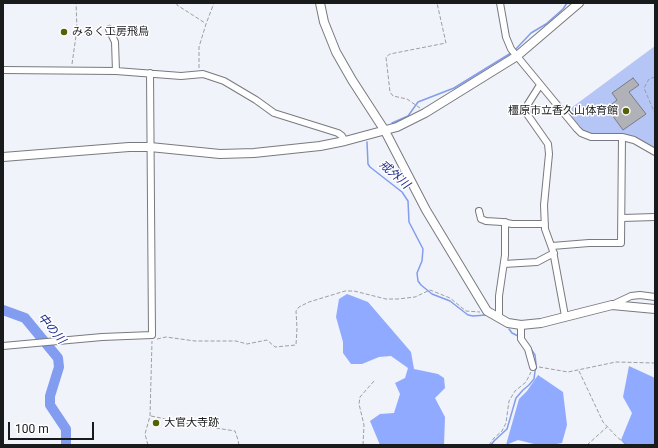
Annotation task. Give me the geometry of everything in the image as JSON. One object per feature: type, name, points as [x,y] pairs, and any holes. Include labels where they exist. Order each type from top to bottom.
[{"type":"street","points":[[320,3],[324,22],[336,52],[352,80],[385,130],[426,210],[487,311],[508,323],[521,325],[541,323],[612,305],[631,296],[640,295],[655,297]]},
{"type":"street","points":[[500,3],[506,37],[511,49],[581,133],[591,137],[622,137],[634,140],[655,152]]},
{"type":"street","points":[[3,157],[115,148],[150,147],[235,154],[320,146],[345,141],[405,124],[517,56],[579,3]]},
{"type":"street","points":[[109,29],[115,42],[116,72]]},
{"type":"street","points":[[3,70],[71,70],[150,73],[181,76],[193,76],[198,74],[210,76],[224,81],[256,100],[274,114],[338,133],[345,141]]},
{"type":"street","points":[[3,346],[102,337],[152,335],[150,73]]},
{"type":"street","points":[[540,85],[528,104],[527,114],[546,139],[549,149],[544,205],[545,224],[546,233],[554,253],[565,316]]},
{"type":"street","points":[[552,246],[589,243],[621,243],[622,137]]},
{"type":"street","points":[[479,211],[483,220],[512,224],[545,224]]},
{"type":"street","points":[[622,218],[655,217]]},
{"type":"street","points":[[499,318],[499,296],[504,264],[505,222]]},
{"type":"street","points":[[504,264],[532,264],[554,253]]},
{"type":"street","points":[[612,305],[655,309]]},
{"type":"street","points":[[521,325],[521,337],[536,367]]},
{"type":"path","points":[[71,70],[77,29],[76,3]]},
{"type":"path","points":[[177,3],[177,5],[206,24]]},
{"type":"path","points":[[198,74],[199,47],[214,3]]},
{"type":"path","points":[[419,106],[403,97],[393,96],[390,92],[386,57],[390,54],[446,43],[437,3]]},
{"type":"path","points":[[655,77],[650,79],[644,88],[655,114]]},
{"type":"path","points":[[148,445],[145,434],[150,416],[152,339],[166,337],[195,341],[236,341],[247,344],[267,340],[274,347],[296,345],[296,311],[299,307],[309,302],[345,291],[354,291],[386,299],[398,299],[414,297],[430,290],[450,298],[466,311],[479,313],[487,311]]},
{"type":"path","points":[[489,445],[502,431],[508,414],[509,402],[516,391],[526,382],[536,367],[568,372],[616,362],[655,363]]},
{"type":"path","points":[[579,370],[603,422],[616,437],[627,445]]},
{"type":"path","points":[[363,445],[364,425],[359,404],[360,397],[374,381]]},
{"type":"path","points":[[150,416],[235,431],[239,445]]},
{"type":"path","points":[[587,445],[608,427]]},
{"type":"shaded area","points":[[655,46],[655,148],[632,136],[591,136],[581,130],[567,111]]},
{"type":"shaded area","points":[[347,294],[368,302],[411,352],[414,369],[438,374],[444,378],[445,388],[435,398],[445,417],[444,445],[380,445],[370,421],[380,414],[394,413],[400,394],[395,383],[405,378],[408,368],[391,356],[379,357],[362,364],[351,364],[343,353],[343,342],[336,317],[339,299]]},
{"type":"shaded area","points":[[629,366],[655,378],[655,445],[625,445],[621,440],[632,413],[623,397]]},
{"type":"shaded area","points":[[538,375],[563,392],[567,425],[562,443],[538,445],[518,440],[506,445],[519,399],[527,391]]},
{"type":"building","name":"橿原市立香久山体育館","points":[[633,78],[639,85],[629,92],[646,114],[623,130],[607,108],[617,100],[612,93]]},
{"type":"waterway","name":"戒外川","points":[[514,51],[531,33],[546,24],[563,9],[567,3]]},
{"type":"waterway","name":"戒外川","points":[[392,123],[408,116],[418,102],[454,88],[511,53]]},
{"type":"waterway","name":"戒外川","points":[[367,142],[368,164],[370,167],[402,192],[408,201],[409,222],[423,249],[422,261],[417,273],[418,281],[432,294],[450,301],[468,315],[486,315]]},
{"type":"waterway","name":"中の川","points":[[3,310],[25,318],[58,358],[59,367],[50,396],[50,405],[66,429],[66,445]]},
{"type":"waterway","name":"戒外川","points":[[509,329],[512,333],[520,337]]},
{"type":"waterway","name":"戒外川","points":[[491,445],[507,429],[516,398],[534,379],[536,364],[535,355],[529,346]]},
{"type":"place","name":"みるく工房飛鳥","points":[[64,32]]},
{"type":"place","name":"橿原市立香久山体育館","points":[[626,111]]},
{"type":"place","name":"大官大寺跡","points":[[156,423]]}]
